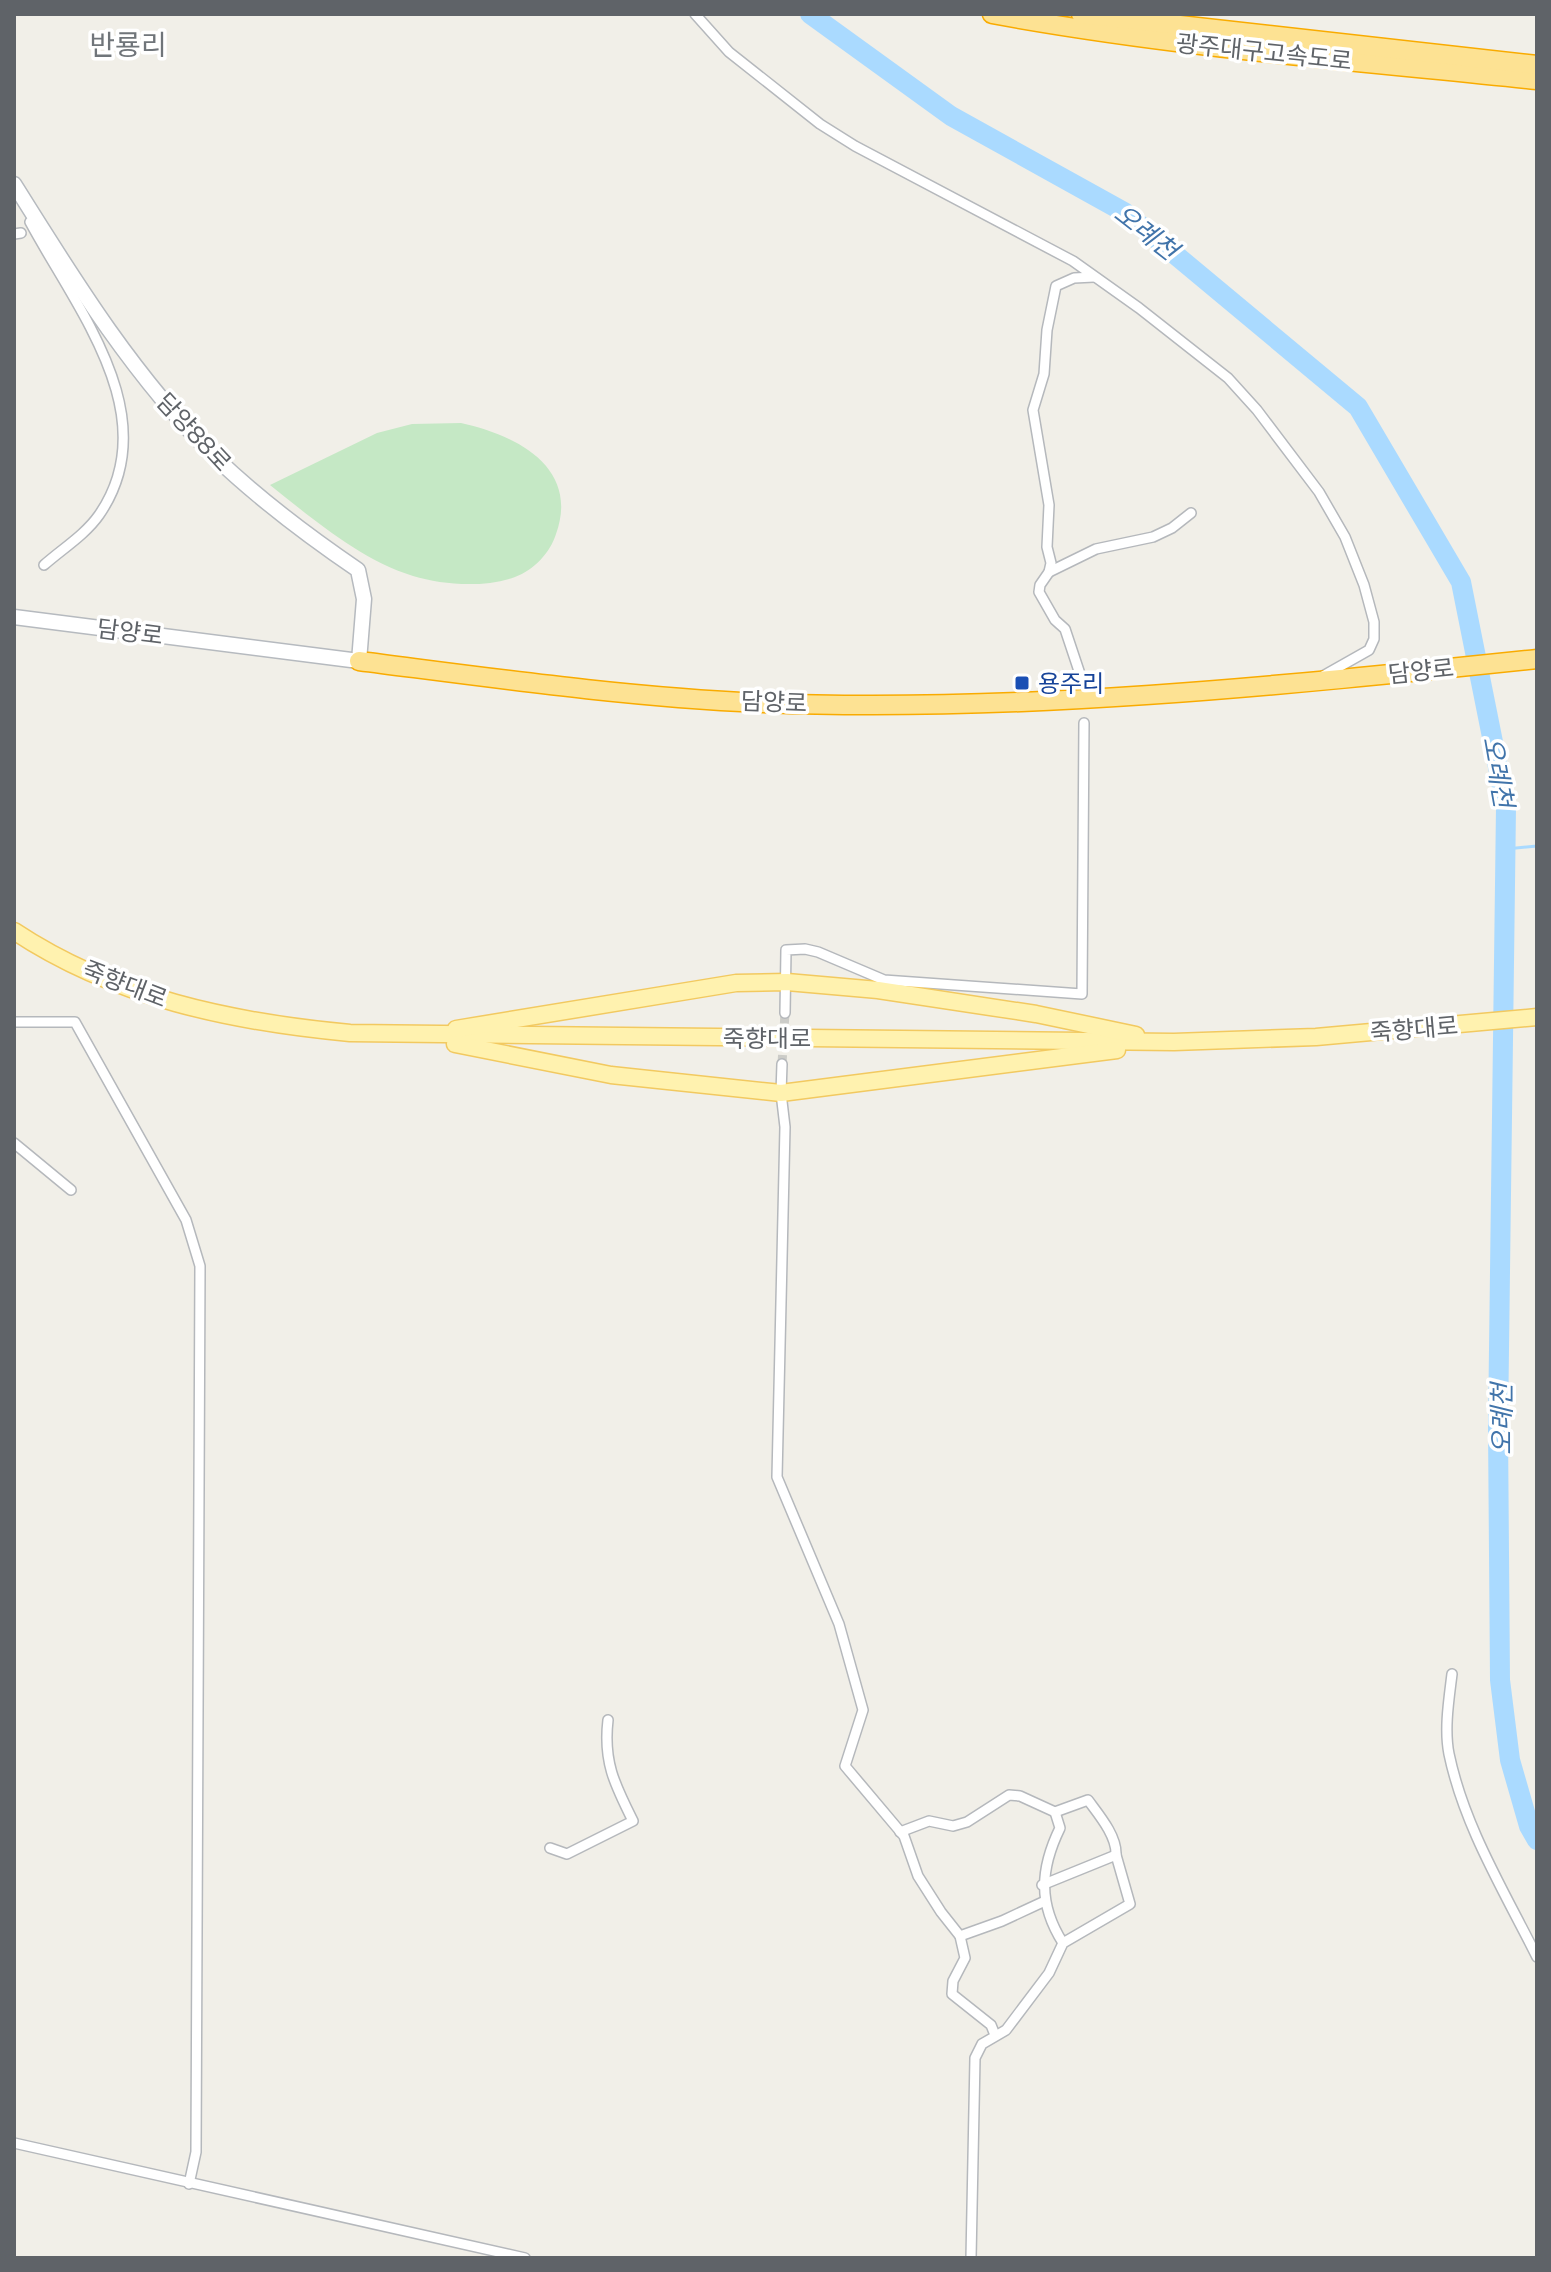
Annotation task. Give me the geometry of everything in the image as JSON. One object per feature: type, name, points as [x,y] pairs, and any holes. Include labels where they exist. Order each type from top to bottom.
[{"type":"highway","name":"광주대구고속도로","points":[[992,14],[1169,42],[1535,70]]},
{"type":"highway","name":"광주대구고속도로","points":[[1081,14],[1535,70]]},
{"type":"highway","name":"담양로","points":[[359,661],[561,687],[761,703],[1045,702],[1313,682],[1537,659]]},
{"type":"main road","name":"담양88로","points":[[14,184],[97,313],[161,396],[215,456],[253,491],[358,570],[364,599],[359,661]]},
{"type":"main road","name":"담양로","points":[[14,617],[359,661]]},
{"type":"main road","name":"죽향대로","points":[[14,931],[79,967],[177,1004],[221,1015],[307,1029],[415,1035],[1174,1042],[1316,1037],[1537,1017]]},
{"type":"main road","points":[[415,1035],[736,983],[787,982],[878,990],[1036,1014],[1174,1042]]},
{"type":"main road","points":[[415,1035],[611,1075],[781,1093],[1174,1042]]},
{"type":"street","points":[[695,14],[729,52],[820,124],[855,146],[1063,256],[1096,277],[1228,378],[1297,461],[1332,512],[1364,585],[1374,622],[1374,639],[1369,650],[1313,682]]},
{"type":"street","points":[[14,190],[105,359],[121,407],[124,437],[121,463],[113,489],[98,517],[44,565]]},
{"type":"street","points":[[1083,683],[1065,629],[1055,620],[1039,592],[1051,563],[1047,547],[1049,505],[1033,410],[1044,374],[1047,330],[1056,286],[1074,278],[1096,277]]},
{"type":"street","points":[[1049,572],[1096,549],[1153,537],[1172,528],[1191,513]]},
{"type":"street","points":[[785,1013],[786,950],[796,948],[818,952],[884,980],[1082,994],[1084,723]]},
{"type":"street","points":[[14,1022],[75,1022],[186,1220],[200,1266],[196,2152],[189,2184]]},
{"type":"street","points":[[782,1064],[785,1127],[777,1477],[839,1624],[863,1710],[845,1766],[904,1836],[918,1876],[960,1936],[965,1958],[953,1981],[952,1994],[991,2025],[995,2035]]},
{"type":"street","points":[[14,1143],[71,1190]]},
{"type":"street","points":[[1452,1674],[1448,1709],[1449,1752],[1473,1830],[1537,1957]]},
{"type":"street","points":[[550,1848],[567,1854],[633,1821],[611,1777],[606,1736],[608,1720]]},
{"type":"street","points":[[900,1832],[929,1821],[953,1826],[967,1822],[1009,1795],[1020,1796],[1055,1812],[1088,1800],[1117,1849],[1130,1904],[1063,1943],[1049,1973],[1006,2030],[982,2044],[975,2058],[971,2258]]},
{"type":"street","points":[[1055,1812],[1060,1828],[1053,1841],[1042,1885],[1045,1901],[1063,1943]]},
{"type":"street","points":[[1042,1885],[1116,1855]]},
{"type":"street","points":[[960,1936],[1045,1901]]},
{"type":"street","points":[[14,2143],[525,2258]]},
{"type":"green space","points":[[461,423],[482,428],[522,446],[551,473],[559,490],[561,510],[553,541],[535,565],[515,577],[490,583],[450,583],[393,569],[337,537],[270,485],[377,433],[412,424]]},
{"type":"waterway","name":"오례천","points":[[810,14],[951,116],[1124,212],[1358,407],[1461,582],[1506,807],[1498,1427],[1500,1680],[1510,1760],[1529,1826],[1537,1840]]},
{"type":"waterway","points":[[1506,849],[1537,846]]},
{"type":"tunnel","points":[[782,1064],[785,1013]]},
{"type":"place","name":"용주리","points":[[1022,683]]},
{"type":"district","name":"반룡리","points":[[128,45]]}]
